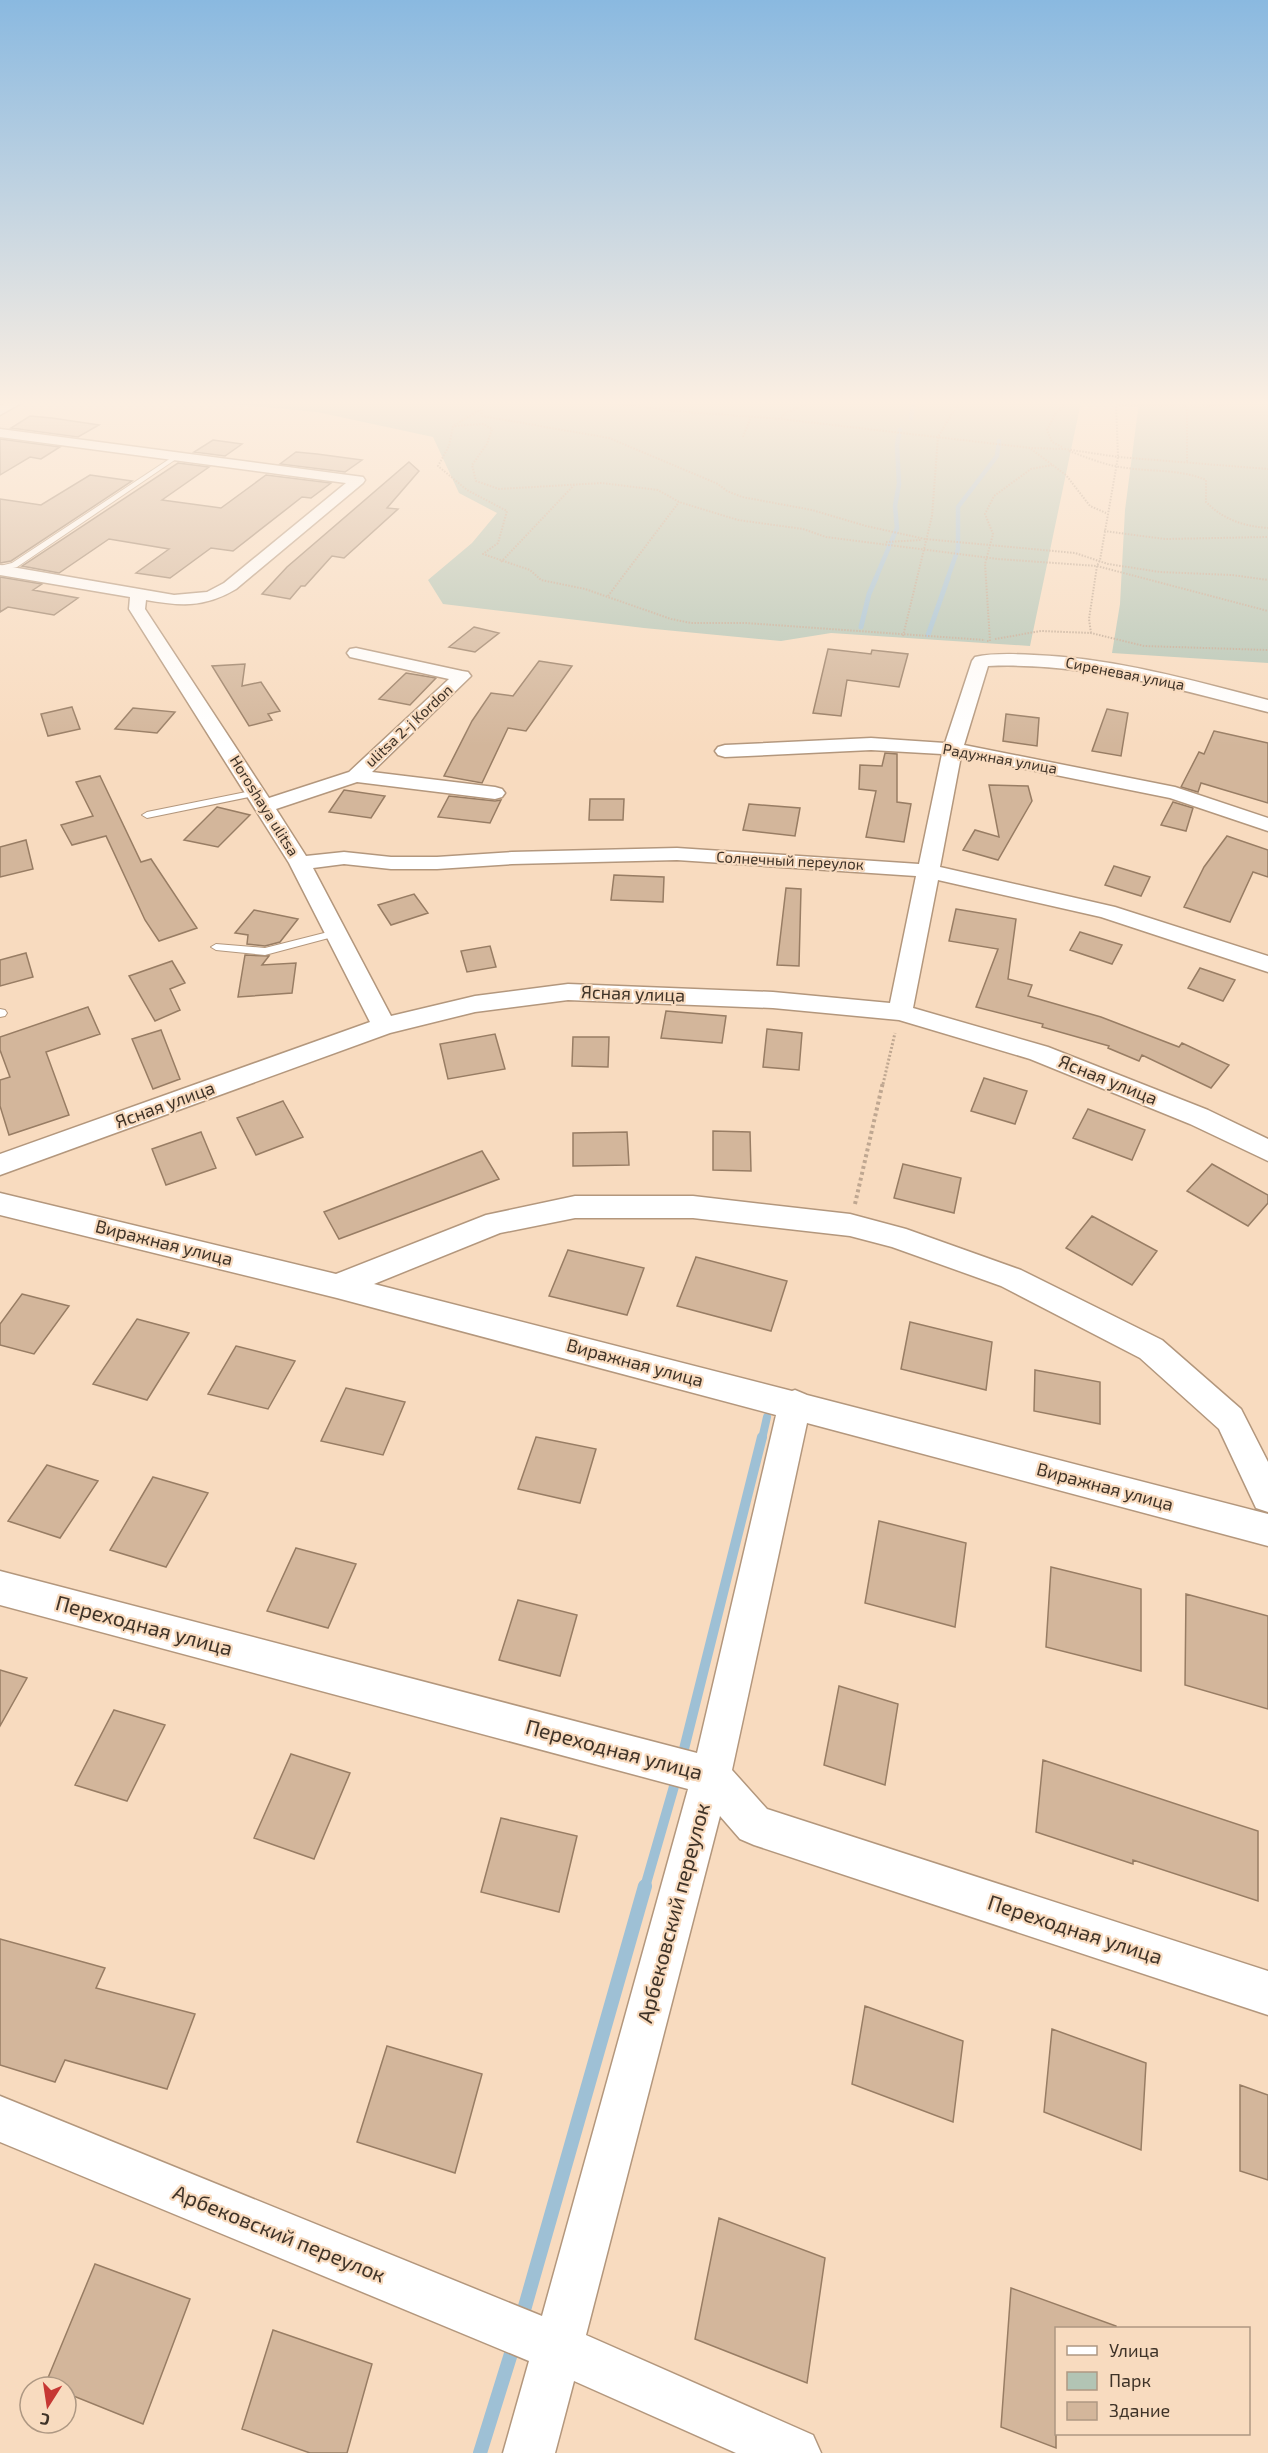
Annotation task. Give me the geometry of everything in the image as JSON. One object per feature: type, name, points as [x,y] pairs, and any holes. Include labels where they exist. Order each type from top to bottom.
[{"type":"street","points":[[0,569],[174,600],[211,597],[230,586],[314,516]]},
{"type":"street","name":"Horoshaya ulitsa","points":[[138,594],[137,609],[300,863],[384,1026]]},
{"type":"street","name":"ulitsa 2-j Kordon","points":[[356,653],[462,676],[356,776]]},
{"type":"street","name":"Сиреневая улица","points":[[981,661],[1017,657],[1072,663],[1172,682],[1268,706]]},
{"type":"street","points":[[900,1012],[953,749],[981,661]]},
{"type":"street","name":"Радужная улица","points":[[725,751],[871,744],[953,749],[1175,793],[1268,825]]},
{"type":"street","name":"ulitsa 2-j Kordon","points":[[261,799],[356,776],[495,793]]},
{"type":"street","name":"Солнечный переулок","points":[[300,863],[344,858],[392,863],[437,863],[512,858],[677,854],[855,864],[929,871],[1107,912],[1268,964]]},
{"type":"street","name":"Ясная улица","points":[[0,1165],[384,1026],[475,1004],[568,992],[773,1000],[900,1012],[1039,1053],[1199,1117],[1268,1151]]},
{"type":"street","name":"Виражная улица","points":[[0,1204],[338,1286],[795,1404],[1268,1530]]},
{"type":"street","points":[[338,1286],[496,1223],[575,1207],[693,1207],[850,1225],[896,1237],[1011,1278],[1151,1348],[1230,1419],[1268,1497]]},
{"type":"street","name":"Арбековский переулок","points":[[529,2453],[711,1776],[795,1404]]},
{"type":"street","name":"Переходная улица","points":[[0,1588],[711,1776],[754,1825],[1268,1993]]},
{"type":"street","name":"Арбековский переулок","points":[[0,2119],[558,2349],[795,2453]]},
{"type":"lane","points":[[0,569],[14,565],[87,516]]},
{"type":"lane","points":[[147,815],[261,799]]},
{"type":"lane","points":[[216,947],[265,952],[336,933]]},
{"type":"path","points":[[505,516],[498,543],[483,554],[530,570],[542,580],[609,596],[671,619],[691,623],[746,623],[903,636],[990,640]]},
{"type":"path","points":[[501,562],[544,516]]},
{"type":"path","points":[[609,596],[668,516]]},
{"type":"path","points":[[726,516],[803,529],[826,537],[988,557],[1096,566],[1268,611]]},
{"type":"path","points":[[832,516],[925,539],[1075,553],[1108,564],[1160,572],[1232,575],[1268,580]]},
{"type":"path","points":[[903,636],[932,516]]},
{"type":"path","points":[[986,516],[993,534],[992,545],[985,564],[990,640]]},
{"type":"path","points":[[1090,633],[1089,619],[1096,566],[1100,560],[1106,516]]},
{"type":"path","points":[[1222,516],[1240,525],[1268,528]]},
{"type":"path","points":[[1104,531],[1126,536],[1199,540],[1268,537]]},
{"type":"path","points":[[873,543],[925,539]]},
{"type":"path","points":[[981,661],[968,649],[971,644],[1041,631],[1090,633],[1144,646],[1268,650]]},
{"type":"path","points":[[850,1225],[900,1012]]},
{"type":"green space","points":[[494,516],[1057,516],[1030,646],[831,633],[781,641],[644,628],[443,604],[428,580],[472,543]]},
{"type":"green space","points":[[1125,516],[1268,516],[1268,663],[1112,653],[1120,604]]},
{"type":"building","points":[[0,516],[78,516],[11,561],[0,563]]},
{"type":"building","points":[[97,516],[277,516],[233,551],[211,548],[170,578],[136,573],[169,549],[109,539],[59,573],[22,566]]},
{"type":"building","points":[[346,516],[390,516],[344,558],[332,556],[290,599],[262,594],[287,567]]},
{"type":"building","points":[[0,577],[42,584],[33,590],[78,598],[54,615],[8,607],[0,612]]},
{"type":"building","points":[[474,627],[499,633],[475,652],[449,647]]},
{"type":"building","points":[[828,649],[871,654],[872,650],[908,654],[899,687],[847,680],[841,716],[813,713]]},
{"type":"building","points":[[539,661],[572,666],[526,731],[508,728],[482,783],[444,776],[472,721],[491,693],[513,696]]},
{"type":"building","points":[[245,664],[242,686],[261,682],[280,711],[268,714],[272,720],[249,726],[212,666]]},
{"type":"building","points":[[406,673],[436,678],[410,705],[379,699]]},
{"type":"building","points":[[72,707],[80,729],[48,736],[41,714]]},
{"type":"building","points":[[133,708],[175,712],[157,733],[115,729]]},
{"type":"building","points":[[1107,709],[1128,713],[1121,756],[1092,751]]},
{"type":"building","points":[[1006,714],[1039,718],[1037,746],[1003,741]]},
{"type":"building","points":[[1214,731],[1268,743],[1268,803],[1201,783],[1198,792],[1181,787],[1199,752],[1204,754]]},
{"type":"building","points":[[885,753],[897,754],[897,802],[911,804],[904,842],[866,837],[876,791],[859,789],[860,765],[882,766]]},
{"type":"building","points":[[100,776],[141,862],[151,859],[197,928],[159,941],[145,920],[106,836],[72,845],[61,825],[93,816],[76,782]]},
{"type":"building","points":[[989,785],[1028,786],[1032,801],[998,860],[963,850],[975,830],[999,837]]},
{"type":"building","points":[[344,790],[385,796],[371,818],[329,812]]},
{"type":"building","points":[[449,796],[501,800],[490,823],[438,817]]},
{"type":"building","points":[[590,799],[624,799],[623,820],[589,820]]},
{"type":"building","points":[[1173,802],[1193,808],[1186,831],[1161,825]]},
{"type":"building","points":[[749,804],[800,808],[795,836],[743,830]]},
{"type":"building","points":[[217,807],[250,815],[218,847],[184,840]]},
{"type":"building","points":[[1227,836],[1268,850],[1268,877],[1253,872],[1230,922],[1184,907],[1204,867]]},
{"type":"building","points":[[26,840],[33,869],[0,877],[0,847]]},
{"type":"building","points":[[1114,866],[1150,877],[1141,896],[1105,885]]},
{"type":"building","points":[[614,875],[664,877],[663,902],[611,900]]},
{"type":"building","points":[[786,888],[801,889],[799,966],[777,965]]},
{"type":"building","points":[[414,894],[428,913],[391,925],[378,905]]},
{"type":"building","points":[[956,909],[1016,919],[1008,979],[1032,985],[1028,996],[1101,1017],[1179,1047],[1182,1043],[1229,1065],[1211,1088],[1142,1055],[1139,1061],[1108,1048],[1109,1046],[1042,1027],[1043,1024],[976,1007],[998,949],[949,941]]},
{"type":"building","points":[[254,910],[298,919],[280,942],[265,946],[247,944],[248,935],[235,933]]},
{"type":"building","points":[[1080,932],[1122,945],[1112,964],[1070,950]]},
{"type":"building","points":[[490,946],[496,967],[467,972],[461,951]]},
{"type":"building","points":[[26,953],[33,977],[0,986],[0,960]]},
{"type":"building","points":[[245,955],[269,956],[262,965],[296,963],[292,993],[238,997]]},
{"type":"building","points":[[172,961],[185,983],[170,989],[180,1010],[155,1021],[129,976]]},
{"type":"building","points":[[1200,968],[1235,980],[1223,1001],[1188,988]]},
{"type":"building","points":[[88,1007],[100,1034],[46,1052],[69,1115],[9,1135],[0,1106],[0,1080],[10,1077],[0,1050],[0,1037]]},
{"type":"building","points":[[666,1011],[726,1016],[722,1043],[661,1038]]},
{"type":"building","points":[[767,1029],[802,1033],[799,1070],[763,1067]]},
{"type":"building","points":[[161,1030],[180,1079],[153,1089],[132,1039]]},
{"type":"building","points":[[495,1034],[505,1069],[448,1079],[440,1044]]},
{"type":"building","points":[[573,1037],[609,1037],[608,1067],[572,1066]]},
{"type":"building","points":[[984,1078],[1027,1091],[1015,1124],[971,1111]]},
{"type":"building","points":[[283,1101],[303,1137],[256,1155],[237,1118]]},
{"type":"building","points":[[1088,1109],[1145,1130],[1132,1160],[1073,1138]]},
{"type":"building","points":[[713,1131],[750,1132],[751,1171],[713,1170]]},
{"type":"building","points":[[201,1132],[216,1168],[166,1185],[152,1149]]},
{"type":"building","points":[[627,1132],[629,1165],[573,1166],[573,1133]]},
{"type":"building","points":[[482,1151],[499,1179],[339,1239],[324,1212]]},
{"type":"building","points":[[903,1164],[961,1178],[954,1213],[894,1198]]},
{"type":"building","points":[[1212,1164],[1268,1195],[1268,1203],[1248,1226],[1187,1191]]},
{"type":"building","points":[[1092,1216],[1157,1251],[1132,1285],[1066,1248]]},
{"type":"building","points":[[568,1250],[644,1268],[627,1315],[549,1296]]},
{"type":"building","points":[[696,1257],[787,1281],[771,1331],[677,1306]]},
{"type":"building","points":[[22,1294],[69,1306],[34,1354],[0,1345],[0,1324]]},
{"type":"building","points":[[137,1319],[189,1333],[147,1400],[93,1384]]},
{"type":"building","points":[[910,1322],[992,1342],[986,1390],[901,1369]]},
{"type":"building","points":[[236,1346],[295,1361],[268,1409],[208,1394]]},
{"type":"building","points":[[1035,1370],[1100,1382],[1100,1424],[1034,1411]]},
{"type":"building","points":[[346,1388],[405,1402],[383,1455],[321,1441]]},
{"type":"building","points":[[536,1437],[596,1449],[580,1503],[518,1489]]},
{"type":"building","points":[[47,1465],[98,1481],[60,1538],[8,1521]]},
{"type":"building","points":[[153,1477],[208,1493],[166,1567],[110,1550]]},
{"type":"building","points":[[879,1521],[966,1543],[955,1627],[865,1603]]},
{"type":"building","points":[[296,1548],[356,1564],[328,1628],[267,1611]]},
{"type":"building","points":[[1051,1567],[1141,1589],[1141,1671],[1046,1647]]},
{"type":"building","points":[[1186,1594],[1268,1616],[1268,1709],[1185,1685]]},
{"type":"building","points":[[518,1600],[577,1615],[560,1676],[499,1660]]},
{"type":"building","points":[[0,1670],[27,1678],[0,1726]]},
{"type":"building","points":[[839,1686],[898,1704],[885,1785],[824,1765]]},
{"type":"building","points":[[114,1710],[165,1725],[127,1801],[75,1785]]},
{"type":"building","points":[[291,1754],[350,1773],[314,1859],[254,1838]]},
{"type":"building","points":[[1043,1760],[1258,1831],[1258,1901],[1133,1860],[1133,1864],[1036,1832]]},
{"type":"building","points":[[501,1818],[577,1836],[559,1912],[481,1892]]},
{"type":"building","points":[[0,1939],[105,1968],[96,1988],[195,2014],[167,2089],[65,2060],[55,2082],[0,2065]]},
{"type":"building","points":[[865,2006],[963,2041],[953,2122],[852,2084]]},
{"type":"building","points":[[1052,2029],[1146,2063],[1141,2150],[1044,2112]]},
{"type":"building","points":[[387,2046],[482,2074],[455,2173],[357,2142]]},
{"type":"building","points":[[1240,2085],[1268,2095],[1268,2180],[1240,2171]]},
{"type":"building","points":[[719,2218],[825,2258],[807,2383],[695,2339]]},
{"type":"building","points":[[95,2264],[190,2299],[143,2424],[78,2398],[78,2375],[49,2375]]},
{"type":"building","points":[[1011,2288],[1116,2326],[1055,2327],[1056,2448],[1001,2427]]},
{"type":"building","points":[[273,2330],[372,2364],[347,2453],[310,2453],[242,2429]]},
{"type":"waterway","points":[[875,580],[897,528],[896,516]]},
{"type":"waterway","points":[[947,580],[958,549],[958,516]]},
{"type":"waterway","points":[[861,627],[869,594],[876,578]]},
{"type":"waterway","points":[[928,635],[948,578]]},
{"type":"waterway","points":[[762,1439],[767,1417]]},
{"type":"waterway","points":[[681,1761],[762,1437]]},
{"type":"waterway","points":[[645,1887],[677,1776]]},
{"type":"waterway","points":[[522,2317],[645,1886]]},
{"type":"waterway","points":[[480,2453],[514,2344]]}]
